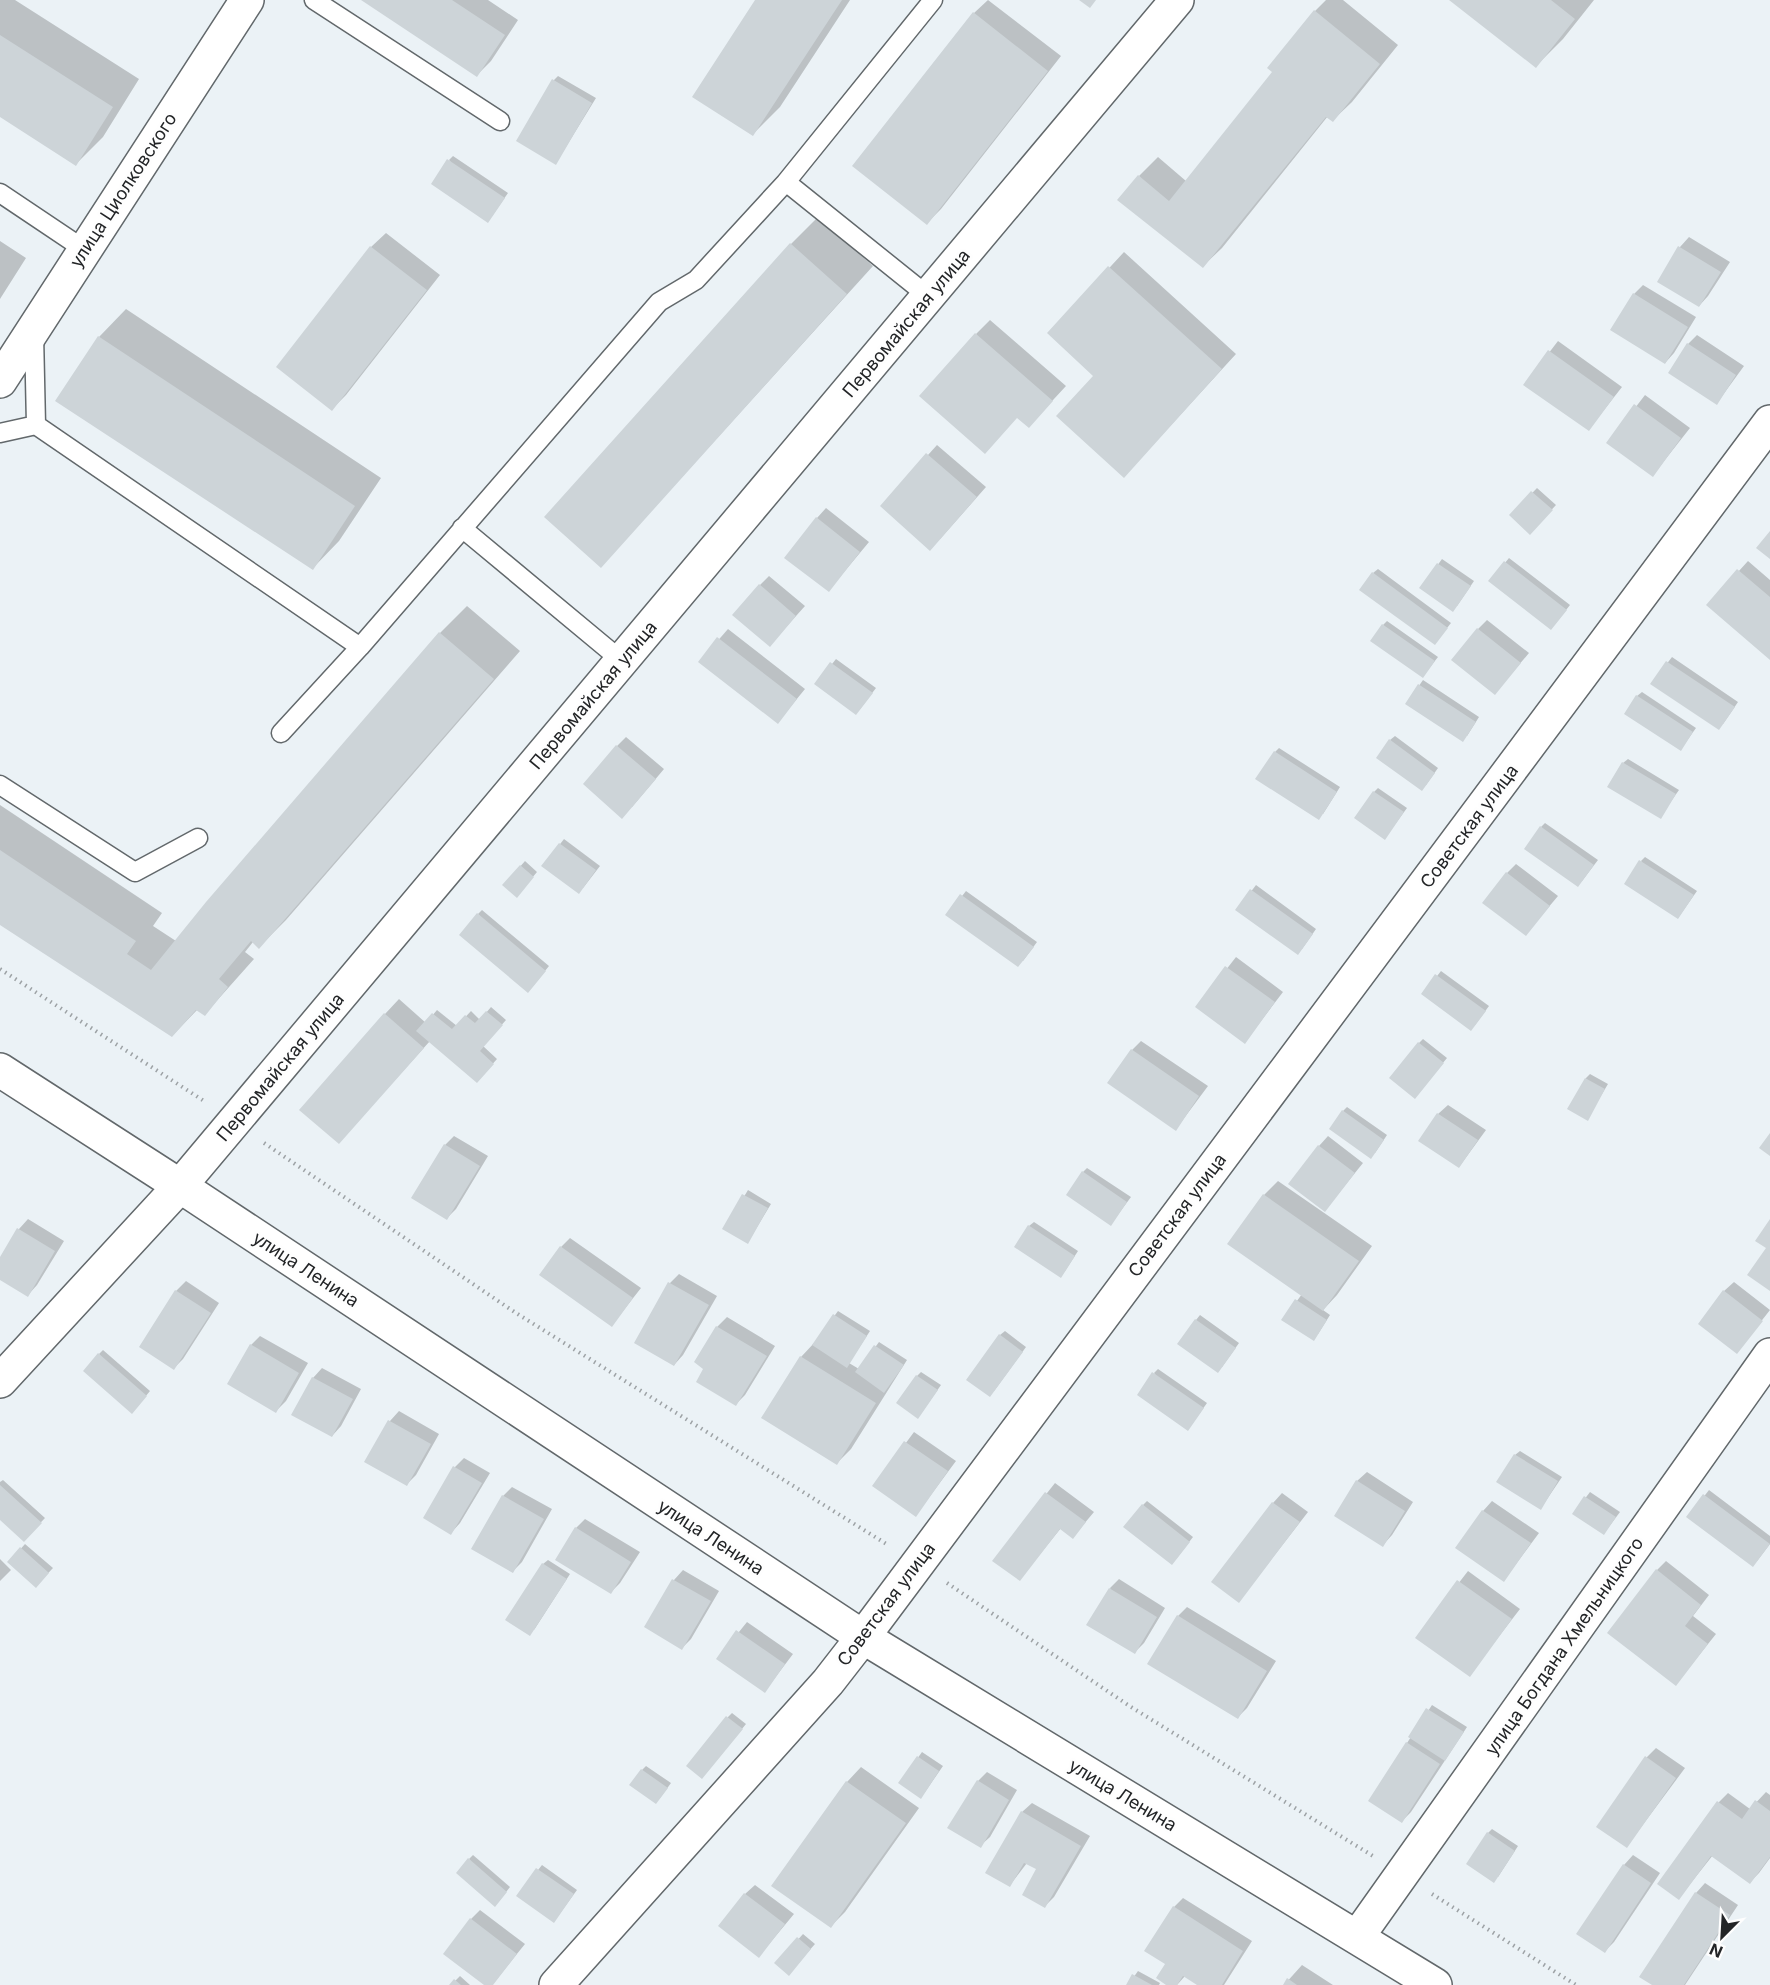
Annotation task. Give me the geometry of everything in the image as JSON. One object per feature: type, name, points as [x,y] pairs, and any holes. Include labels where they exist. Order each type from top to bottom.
[{"type":"street","name":"улица Циолковского","points":[[0,381],[247,0]]},
{"type":"street","name":"Первомайская улица","points":[[0,1381],[180,1186],[1177,0]]},
{"type":"street","name":"Советская улица","points":[[556,1985],[828,1682],[863,1637],[1770,422]]},
{"type":"street","name":"улица Ленина","points":[[0,1070],[180,1186],[863,1637],[1358,1936],[1435,1985]]},
{"type":"street","name":"улица Богдана Хмельницкого","points":[[1358,1936],[1770,1355]]},
{"type":"lane","points":[[314,0],[500,121]]},
{"type":"lane","points":[[281,733],[360,646],[659,302],[696,280],[786,182],[933,0]]},
{"type":"lane","points":[[786,182],[928,296]]},
{"type":"lane","points":[[0,193],[85,250]]},
{"type":"lane","points":[[33,329],[36,425]]},
{"type":"lane","points":[[0,433],[36,425],[360,646]]},
{"type":"lane","points":[[462,528],[622,661]]},
{"type":"lane","points":[[0,785],[135,872],[198,838]]},
{"type":"path","points":[[0,969],[234,1121]]},
{"type":"building","points":[[361,0],[452,0],[505,35],[477,77]]},
{"type":"building","points":[[755,0],[842,0],[753,136],[692,97]]},
{"type":"building","points":[[1079,0],[1096,0],[1090,8]]},
{"type":"building","points":[[1449,0],[1551,0],[1575,19],[1536,68]]},
{"type":"building","points":[[1314,10],[1380,64],[1333,122],[1326,117],[1203,268],[1117,200],[1138,175],[1169,201],[1272,72],[1267,68]]},
{"type":"building","points":[[973,12],[1048,71],[927,225],[852,166]]},
{"type":"building","points":[[0,35],[113,107],[76,166],[0,117]]},
{"type":"building","points":[[552,79],[592,103],[556,165],[516,141]]},
{"type":"building","points":[[447,159],[505,198],[488,223],[431,184]]},
{"type":"building","points":[[790,243],[847,294],[601,568],[544,517]]},
{"type":"building","points":[[370,246],[427,290],[332,411],[276,367]]},
{"type":"building","points":[[1678,246],[1721,272],[1699,307],[1657,282]]},
{"type":"building","points":[[1108,266],[1222,369],[1124,478],[1056,416],[1093,376],[1047,333]]},
{"type":"building","points":[[1633,293],[1688,327],[1665,364],[1610,330]]},
{"type":"building","points":[[975,333],[1053,401],[1029,428],[1017,418],[985,454],[919,396]]},
{"type":"building","points":[[98,336],[355,506],[313,570],[55,401]]},
{"type":"building","points":[[1687,343],[1736,375],[1717,405],[1668,373]]},
{"type":"building","points":[[1548,350],[1614,397],[1589,431],[1523,385]]},
{"type":"building","points":[[1634,404],[1681,438],[1653,477],[1606,443]]},
{"type":"building","points":[[926,453],[977,497],[930,551],[880,506]]},
{"type":"building","points":[[1531,491],[1553,510],[1530,535],[1509,515]]},
{"type":"building","points":[[816,517],[860,552],[829,592],[784,558]]},
{"type":"building","points":[[1770,531],[1770,559],[1756,548]]},
{"type":"building","points":[[1504,561],[1567,610],[1551,630],[1488,581]]},
{"type":"building","points":[[1437,563],[1471,586],[1453,612],[1419,588]]},
{"type":"building","points":[[1737,569],[1770,597],[1770,660],[1706,605]]},
{"type":"building","points":[[1372,572],[1448,628],[1435,645],[1359,590]]},
{"type":"building","points":[[759,584],[796,616],[770,647],[732,615]]},
{"type":"building","points":[[1382,624],[1435,661],[1423,678],[1370,641]]},
{"type":"building","points":[[1477,628],[1521,663],[1495,695],[1451,660]]},
{"type":"building","points":[[439,632],[494,679],[259,949],[251,941],[219,979],[228,987],[205,1016],[196,1010],[172,1037],[0,925],[0,850],[136,941],[127,954],[151,970],[206,902]]},
{"type":"building","points":[[717,637],[797,699],[778,724],[698,662]]},
{"type":"building","points":[[1666,661],[1735,707],[1719,730],[1650,684]]},
{"type":"building","points":[[830,662],[873,693],[856,715],[814,684]]},
{"type":"building","points":[[1418,684],[1476,722],[1463,742],[1405,704]]},
{"type":"building","points":[[1636,695],[1693,732],[1681,751],[1624,714]]},
{"type":"building","points":[[1389,739],[1435,773],[1422,791],[1376,758]]},
{"type":"building","points":[[616,745],[656,779],[622,819],[583,784]]},
{"type":"building","points":[[1274,751],[1337,792],[1319,820],[1255,779]]},
{"type":"building","points":[[1622,762],[1676,794],[1661,819],[1607,787]]},
{"type":"building","points":[[1373,791],[1404,812],[1385,840],[1354,818]]},
{"type":"building","points":[[1540,826],[1594,865],[1578,887],[1524,849]]},
{"type":"building","points":[[559,843],[596,870],[579,894],[541,866]]},
{"type":"building","points":[[1639,860],[1694,895],[1678,919],[1624,884]]},
{"type":"building","points":[[520,865],[534,877],[517,898],[502,885]]},
{"type":"building","points":[[1506,872],[1550,906],[1526,936],[1482,903]]},
{"type":"building","points":[[1250,889],[1313,934],[1298,955],[1235,910]]},
{"type":"building","points":[[960,894],[1034,947],[1018,967],[945,915]]},
{"type":"building","points":[[477,913],[546,971],[528,993],[459,935]]},
{"type":"building","points":[[1225,966],[1275,1002],[1245,1044],[1195,1007]]},
{"type":"building","points":[[1435,974],[1486,1011],[1471,1031],[1421,994]]},
{"type":"building","points":[[486,1011],[503,1025],[480,1051],[494,1064],[477,1083],[416,1031],[432,1013],[452,1029],[465,1015],[475,1023]]},
{"type":"building","points":[[384,1013],[424,1048],[339,1144],[299,1110]]},
{"type":"building","points":[[1418,1042],[1444,1063],[1415,1099],[1389,1078]]},
{"type":"building","points":[[1131,1049],[1199,1096],[1176,1131],[1107,1083]]},
{"type":"building","points":[[1585,1078],[1605,1089],[1588,1121],[1567,1109]]},
{"type":"building","points":[[1342,1110],[1384,1140],[1371,1159],[1329,1129]]},
{"type":"building","points":[[1437,1113],[1478,1140],[1459,1168],[1418,1141]]},
{"type":"building","points":[[1770,1133],[1770,1156],[1759,1148]]},
{"type":"building","points":[[444,1144],[480,1166],[447,1220],[411,1198]]},
{"type":"building","points":[[1318,1145],[1355,1173],[1325,1212],[1288,1184]]},
{"type":"building","points":[[1082,1171],[1127,1202],[1111,1226],[1066,1195]]},
{"type":"building","points":[[742,1194],[768,1208],[748,1244],[722,1229]]},
{"type":"building","points":[[1263,1194],[1359,1261],[1323,1311],[1227,1244]]},
{"type":"building","points":[[1770,1219],[1770,1291],[1747,1275],[1766,1248],[1755,1241]]},
{"type":"building","points":[[1028,1225],[1075,1256],[1061,1278],[1014,1247]]},
{"type":"building","points":[[17,1228],[55,1251],[28,1297],[0,1280],[0,1257]]},
{"type":"building","points":[[560,1246],[633,1298],[612,1327],[539,1275]]},
{"type":"building","points":[[668,1282],[709,1305],[674,1366],[634,1343]]},
{"type":"building","points":[[175,1290],[211,1313],[174,1370],[139,1347]]},
{"type":"building","points":[[1723,1290],[1763,1321],[1737,1354],[1698,1324]]},
{"type":"building","points":[[1295,1299],[1327,1320],[1314,1341],[1281,1320]]},
{"type":"building","points":[[833,1314],[867,1336],[847,1368],[812,1345]]},
{"type":"building","points":[[1195,1319],[1236,1348],[1218,1373],[1177,1344]]},
{"type":"building","points":[[716,1326],[767,1356],[736,1406],[696,1382],[703,1369],[694,1362]]},
{"type":"building","points":[[999,1334],[1023,1352],[990,1397],[966,1380]]},
{"type":"building","points":[[250,1344],[299,1373],[276,1413],[227,1384]]},
{"type":"building","points":[[874,1345],[904,1365],[884,1393],[855,1372]]},
{"type":"building","points":[[98,1353],[147,1396],[132,1414],[83,1371]]},
{"type":"building","points":[[800,1356],[876,1403],[837,1465],[761,1418]]},
{"type":"building","points":[[1152,1372],[1204,1408],[1188,1431],[1137,1395]]},
{"type":"building","points":[[916,1375],[938,1390],[918,1419],[896,1403]]},
{"type":"building","points":[[312,1377],[353,1399],[332,1437],[291,1415]]},
{"type":"building","points":[[388,1420],[431,1444],[407,1486],[364,1462]]},
{"type":"building","points":[[904,1441],[948,1471],[916,1517],[872,1486]]},
{"type":"building","points":[[1514,1454],[1558,1481],[1541,1510],[1496,1482]]},
{"type":"building","points":[[453,1466],[482,1483],[451,1535],[423,1518]]},
{"type":"building","points":[[1356,1480],[1405,1511],[1383,1547],[1334,1516]]},
{"type":"building","points":[[0,1485],[42,1523],[24,1542],[0,1520]]},
{"type":"building","points":[[1045,1492],[1086,1522],[1073,1539],[1060,1529],[1020,1581],[992,1561]]},
{"type":"building","points":[[1703,1494],[1770,1544],[1753,1567],[1686,1517]]},
{"type":"building","points":[[502,1495],[544,1519],[513,1573],[471,1549]]},
{"type":"building","points":[[1584,1496],[1616,1517],[1604,1535],[1572,1514]]},
{"type":"building","points":[[1272,1502],[1300,1522],[1239,1603],[1211,1582]]},
{"type":"building","points":[[1142,1504],[1190,1542],[1172,1565],[1123,1527]]},
{"type":"building","points":[[1482,1510],[1531,1543],[1504,1582],[1455,1548]]},
{"type":"building","points":[[575,1527],[631,1562],[611,1594],[555,1560]]},
{"type":"building","points":[[20,1547],[49,1573],[36,1588],[7,1562]]},
{"type":"building","points":[[542,1563],[567,1579],[530,1636],[505,1620]]},
{"type":"building","points":[[1656,1569],[1701,1605],[1685,1626],[1708,1644],[1676,1686],[1607,1633]]},
{"type":"building","points":[[672,1579],[711,1601],[682,1650],[644,1627]]},
{"type":"building","points":[[1457,1580],[1512,1619],[1470,1677],[1415,1638]]},
{"type":"building","points":[[1109,1588],[1157,1617],[1135,1654],[1086,1625]]},
{"type":"building","points":[[1177,1615],[1267,1671],[1238,1719],[1147,1664]]},
{"type":"building","points":[[736,1630],[785,1664],[765,1693],[716,1659]]},
{"type":"building","points":[[1426,1708],[1464,1732],[1445,1761],[1408,1737]]},
{"type":"building","points":[[726,1716],[743,1729],[702,1779],[686,1766]]},
{"type":"building","points":[[1406,1742],[1440,1764],[1402,1823],[1368,1801]]},
{"type":"building","points":[[917,1756],[939,1771],[921,1799],[898,1783]]},
{"type":"building","points":[[1645,1756],[1676,1778],[1627,1848],[1596,1827]]},
{"type":"building","points":[[641,1769],[668,1788],[656,1804],[629,1785]]},
{"type":"building","points":[[977,1780],[1009,1800],[981,1848],[947,1828]]},
{"type":"building","points":[[846,1781],[906,1823],[831,1928],[771,1886]]},
{"type":"building","points":[[1755,1800],[1770,1811],[1770,1857],[1750,1884],[1711,1856],[1679,1900],[1657,1884],[1717,1801],[1742,1819]]},
{"type":"building","points":[[1021,1811],[1081,1846],[1045,1908],[1022,1895],[1036,1869],[1024,1863],[1010,1887],[985,1873]]},
{"type":"building","points":[[1487,1832],[1515,1851],[1494,1883],[1466,1864]]},
{"type":"building","points":[[468,1858],[507,1892],[495,1907],[456,1873]]},
{"type":"building","points":[[1623,1864],[1651,1883],[1605,1953],[1576,1934]]},
{"type":"building","points":[[536,1868],[574,1894],[554,1923],[516,1896]]},
{"type":"building","points":[[1695,1892],[1730,1915],[1684,1985],[1652,1985],[1639,1977]]},
{"type":"building","points":[[744,1893],[785,1924],[759,1958],[718,1926]]},
{"type":"building","points":[[1173,1906],[1243,1951],[1222,1985],[1197,1985],[1183,1976],[1177,1985],[1166,1985],[1156,1978],[1165,1964],[1144,1951]]},
{"type":"building","points":[[470,1918],[517,1954],[493,1985],[484,1985],[443,1954]]},
{"type":"building","points":[[797,1937],[811,1949],[789,1976],[774,1963]]},
{"type":"building","points":[[1132,1974],[1152,1985],[1126,1985]]},
{"type":"building","points":[[1287,1978],[1297,1985],[1283,1985]]},
{"type":"building","points":[[454,1979],[461,1985],[449,1985]]}]
